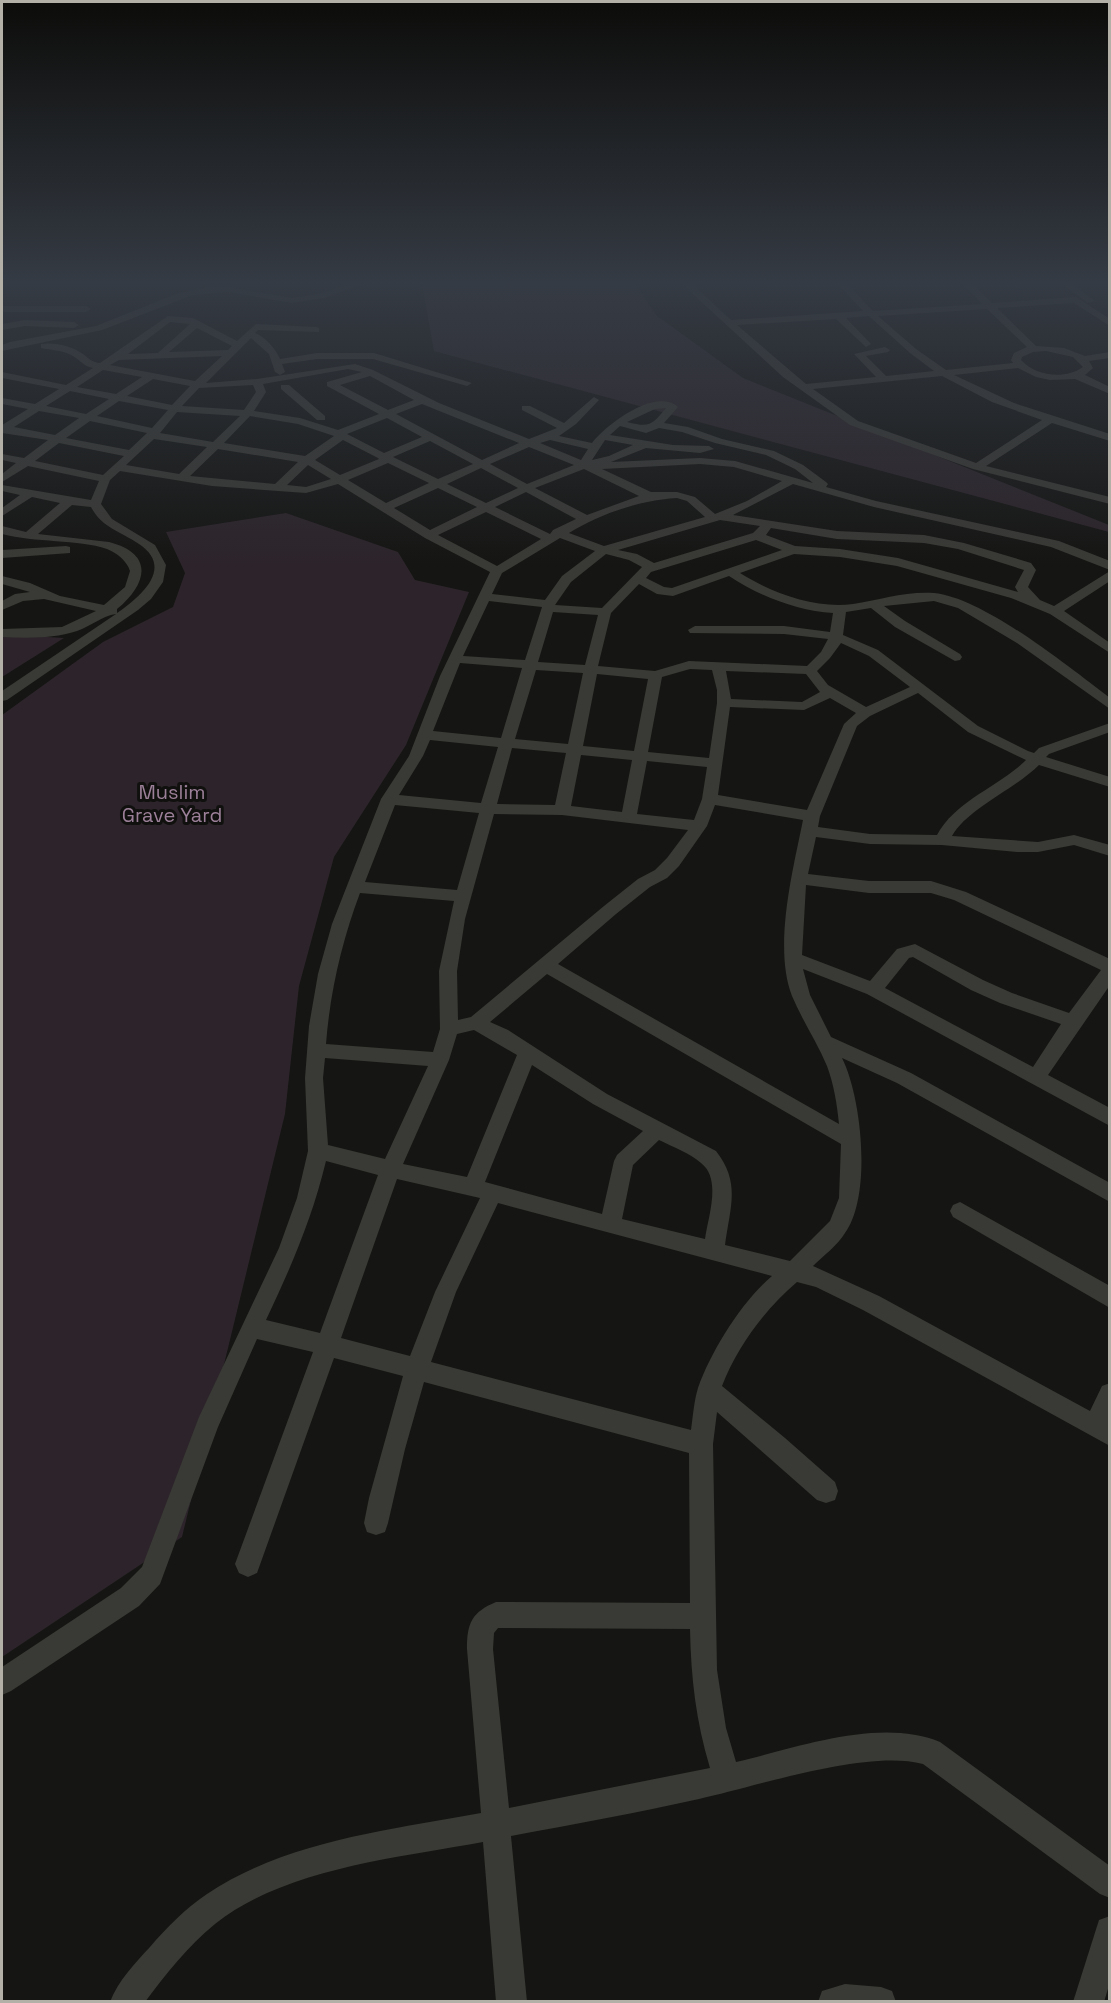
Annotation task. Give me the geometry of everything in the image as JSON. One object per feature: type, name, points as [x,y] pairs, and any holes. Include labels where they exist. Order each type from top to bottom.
[{"type":"street","points":[[15,377],[176,409],[248,413],[300,421],[340,435],[485,508],[552,536],[633,557],[653,567]]},
{"type":"street","points":[[2,429],[83,377]]},
{"type":"street","points":[[2,480],[25,461],[149,377]]},
{"type":"street","points":[[159,377],[197,385],[259,387],[284,382],[327,382],[349,377]]},
{"type":"street","points":[[96,504],[105,479],[154,434],[205,377]]},
{"type":"street","points":[[283,377],[284,382],[317,415],[300,421]]},
{"type":"street","points":[[284,382],[294,377]]},
{"type":"street","points":[[322,377],[387,415],[483,463],[585,519]]},
{"type":"street","points":[[379,377],[422,400],[584,465],[650,496]]},
{"type":"street","points":[[449,377],[467,383]]},
{"type":"street","points":[[791,377],[847,419],[862,427],[977,467],[1110,501]]},
{"type":"street","points":[[804,387],[897,377]]},
{"type":"street","points":[[955,377],[996,400],[1110,438]]},
{"type":"street","points":[[1081,377],[1110,391]]},
{"type":"street","points":[[183,477],[248,413],[259,387]]},
{"type":"street","points":[[278,488],[290,474],[340,435],[422,400]]},
{"type":"street","points":[[384,508],[435,483],[528,443],[550,436],[580,417],[594,400]]},
{"type":"street","points":[[2,401],[88,417],[154,434],[308,460],[429,535],[497,571]]},
{"type":"street","points":[[584,465],[610,428],[650,407],[671,405],[672,409],[658,425]]},
{"type":"street","points":[[526,408],[564,427]]},
{"type":"street","points":[[977,467],[997,452],[1052,419]]},
{"type":"street","points":[[619,423],[643,429],[658,425],[684,429],[719,441],[770,453],[814,477],[827,490]]},
{"type":"street","points":[[2,429],[132,454]]},
{"type":"street","points":[[550,436],[565,442],[595,447]]},
{"type":"street","points":[[119,467],[212,483],[310,490],[430,437]]},
{"type":"street","points":[[604,437],[704,450],[719,441]]},
{"type":"street","points":[[429,535],[528,487],[584,465],[613,458],[645,444]]},
{"type":"street","points":[[2,457],[105,479]]},
{"type":"street","points":[[584,465],[712,461],[743,466],[874,504],[1055,544],[1110,566]]},
{"type":"street","points":[[248,1564],[390,1170],[440,1060],[449,1029],[448,971],[463,896],[548,606],[566,579],[604,550],[716,517],[751,503],[793,480]]},
{"type":"street","points":[[2,488],[96,504],[109,523],[149,546],[159,563],[159,577],[153,589],[124,613],[2,697]]},
{"type":"street","points":[[2,513],[29,494]]},
{"type":"street","points":[[2,1682],[130,1597],[151,1575],[207,1425],[295,1233],[307,1198],[318,1151],[314,1078],[321,1001],[332,950],[389,799],[416,756],[454,659],[497,571],[552,536],[585,519],[650,496],[670,495],[691,499],[716,517],[859,538],[915,538],[960,546],[1027,566],[1030,570],[1021,587],[1034,601]]},
{"type":"street","points":[[28,536],[69,501]]},
{"type":"street","points":[[562,810],[573,750],[605,612],[637,578],[653,567],[757,536],[767,525]]},
{"type":"street","points":[[2,530],[28,536],[111,546],[132,561],[137,573],[133,586],[121,599],[81,625],[38,634],[2,633]]},
{"type":"street","points":[[757,536],[793,550],[840,553],[898,562],[1034,601],[1055,611],[1110,649]]},
{"type":"street","points":[[898,562],[915,538]]},
{"type":"street","points":[[2,554],[73,549],[94,545]]},
{"type":"street","points":[[637,578],[662,591],[669,592],[793,550]]},
{"type":"street","points":[[731,572],[764,591],[813,605],[842,609],[872,603],[943,598],[965,607],[1031,646],[1110,705]]},
{"type":"street","points":[[1055,611],[1110,575]]},
{"type":"street","points":[[2,580],[26,586],[43,595],[124,613]]},
{"type":"street","points":[[2,606],[20,597],[43,595]]},
{"type":"street","points":[[484,597],[605,612]]},
{"type":"street","points":[[872,603],[900,624],[955,657]]},
{"type":"street","points":[[454,659],[592,672],[656,675],[688,665],[810,670],[829,651],[836,636],[836,618],[842,609]]},
{"type":"street","points":[[695,630],[785,632],[836,636],[868,651],[921,687],[976,731],[1037,760],[1110,782]]},
{"type":"street","points":[[449,1029],[476,1023],[644,883],[661,874],[673,862],[699,826],[710,799],[724,703],[724,690],[718,667]]},
{"type":"street","points":[[810,670],[818,683],[830,693],[865,713]]},
{"type":"street","points":[[628,819],[656,675]]},
{"type":"street","points":[[727,1777],[712,1728],[704,1670],[701,1444],[709,1390],[719,1365],[741,1329],[771,1290],[829,1236],[843,1215],[849,1198],[851,1140],[846,1095],[801,995],[793,958],[799,879],[810,824],[851,724],[865,713],[921,687]]},
{"type":"street","points":[[724,703],[804,706],[830,693]]},
{"type":"street","points":[[942,840],[949,826],[963,813],[1020,775],[1040,755],[1052,747],[1110,727]]},
{"type":"street","points":[[425,735],[714,763]]},
{"type":"street","points":[[389,799],[488,809],[562,810],[699,826]]},
{"type":"street","points":[[710,799],[870,839],[942,840],[1017,847],[1038,847],[1074,840],[1110,851]]},
{"type":"street","points":[[799,879],[869,886],[939,888],[1110,969],[1036,1077]]},
{"type":"street","points":[[355,887],[463,896]]},
{"type":"street","points":[[873,989],[903,953],[915,950],[1005,998],[1073,1021]]},
{"type":"street","points":[[793,958],[873,989],[1110,1118]]},
{"type":"street","points":[[546,965],[851,1140]]},
{"type":"street","points":[[476,1023],[501,1035],[527,1054],[600,1099],[709,1157],[720,1170],[723,1184],[714,1250]]},
{"type":"street","points":[[824,1042],[904,1078],[1110,1193]]},
{"type":"street","points":[[316,1050],[440,1060]]},
{"type":"street","points":[[375,1524],[390,1459],[418,1370],[483,1190],[527,1054]]},
{"type":"street","points":[[611,1226],[617,1186],[624,1161],[657,1130]]},
{"type":"street","points":[[318,1151],[390,1170],[483,1190],[611,1226],[820,1278],[1102,1430],[1110,1394]]},
{"type":"street","points":[[960,1210],[1110,1298]]},
{"type":"street","points":[[251,1328],[326,1345],[701,1444]]},
{"type":"street","points":[[709,1390],[777,1446],[826,1491]]},
{"type":"street","points":[[512,2001],[480,1649],[483,1624],[487,1617],[496,1615],[702,1616]]},
{"type":"street","points":[[125,2001],[196,1920],[219,1903],[252,1886],[301,1867],[350,1854],[496,1824],[615,1803],[846,1751],[879,1746],[915,1747],[930,1752],[1110,1884]]},
{"type":"street","points":[[1088,2001],[1108,1946]]},
{"type":"street","points":[[832,2001],[845,1999],[881,2001]]},
{"type":"green space","points":[[533,377],[742,377],[1109,525],[1109,532]]},
{"type":"green space","name":"Muslim Grave Yard","points":[[286,513],[398,552],[415,580],[469,592],[406,745],[334,857],[299,986],[285,1114],[182,1537],[2,1657],[2,715],[103,642],[173,607],[185,573],[166,532]]},
{"type":"green space","points":[[2,634],[64,638],[2,677]]}]
